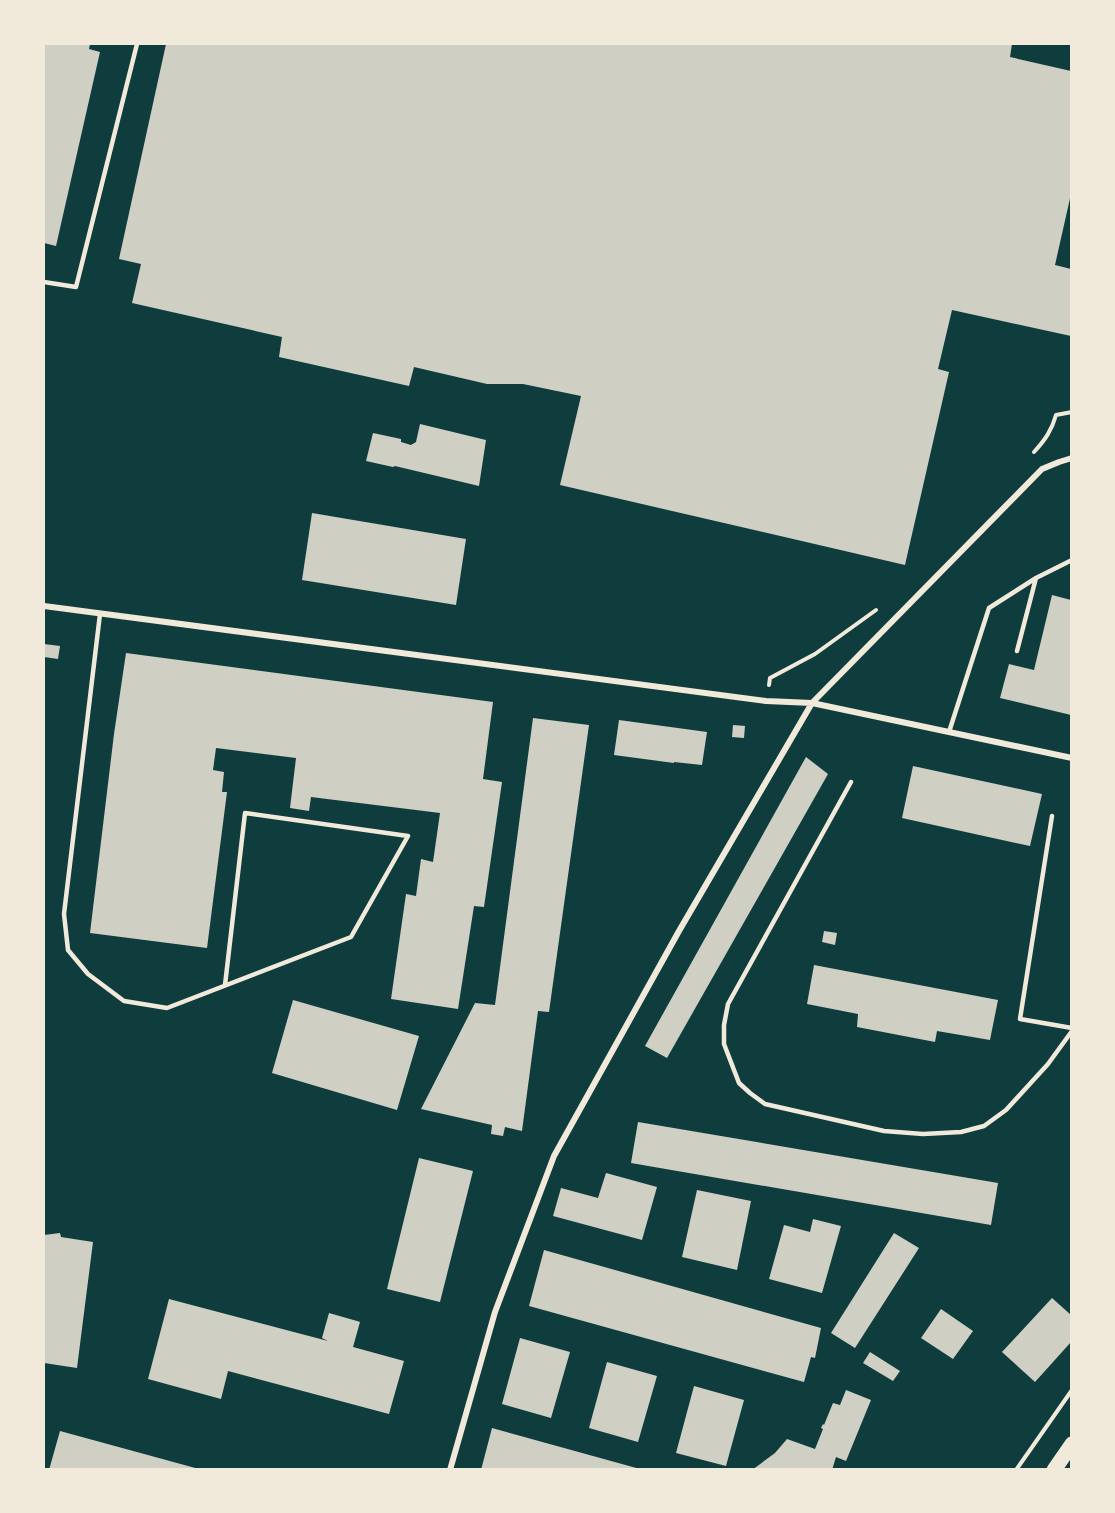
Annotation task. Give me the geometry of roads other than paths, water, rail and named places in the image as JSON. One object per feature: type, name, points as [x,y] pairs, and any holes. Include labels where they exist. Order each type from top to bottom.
[{"type":"main road","points":[[1054,1470],[1071,1444]]},
{"type":"street","points":[[450,1470],[495,1312],[554,1156],[679,931],[812,703],[1042,470],[1071,458]]},
{"type":"street","points":[[44,606],[766,701],[812,703],[1071,758]]},
{"type":"lane","points":[[44,282],[76,287],[137,44]]},
{"type":"lane","points":[[949,732],[989,608],[1036,578],[1071,560]]},
{"type":"lane","points":[[1017,651],[1036,578]]},
{"type":"lane","points":[[99,614],[63,914],[68,950],[88,974],[124,1000],[167,1008],[351,937],[408,836],[245,813],[225,985]]},
{"type":"lane","points":[[851,782],[728,1004],[724,1025],[724,1044],[739,1083],[765,1104],[884,1131],[922,1134],[961,1132],[984,1126],[1006,1110],[1048,1064],[1071,1029],[1020,1019],[1052,816]]}]
